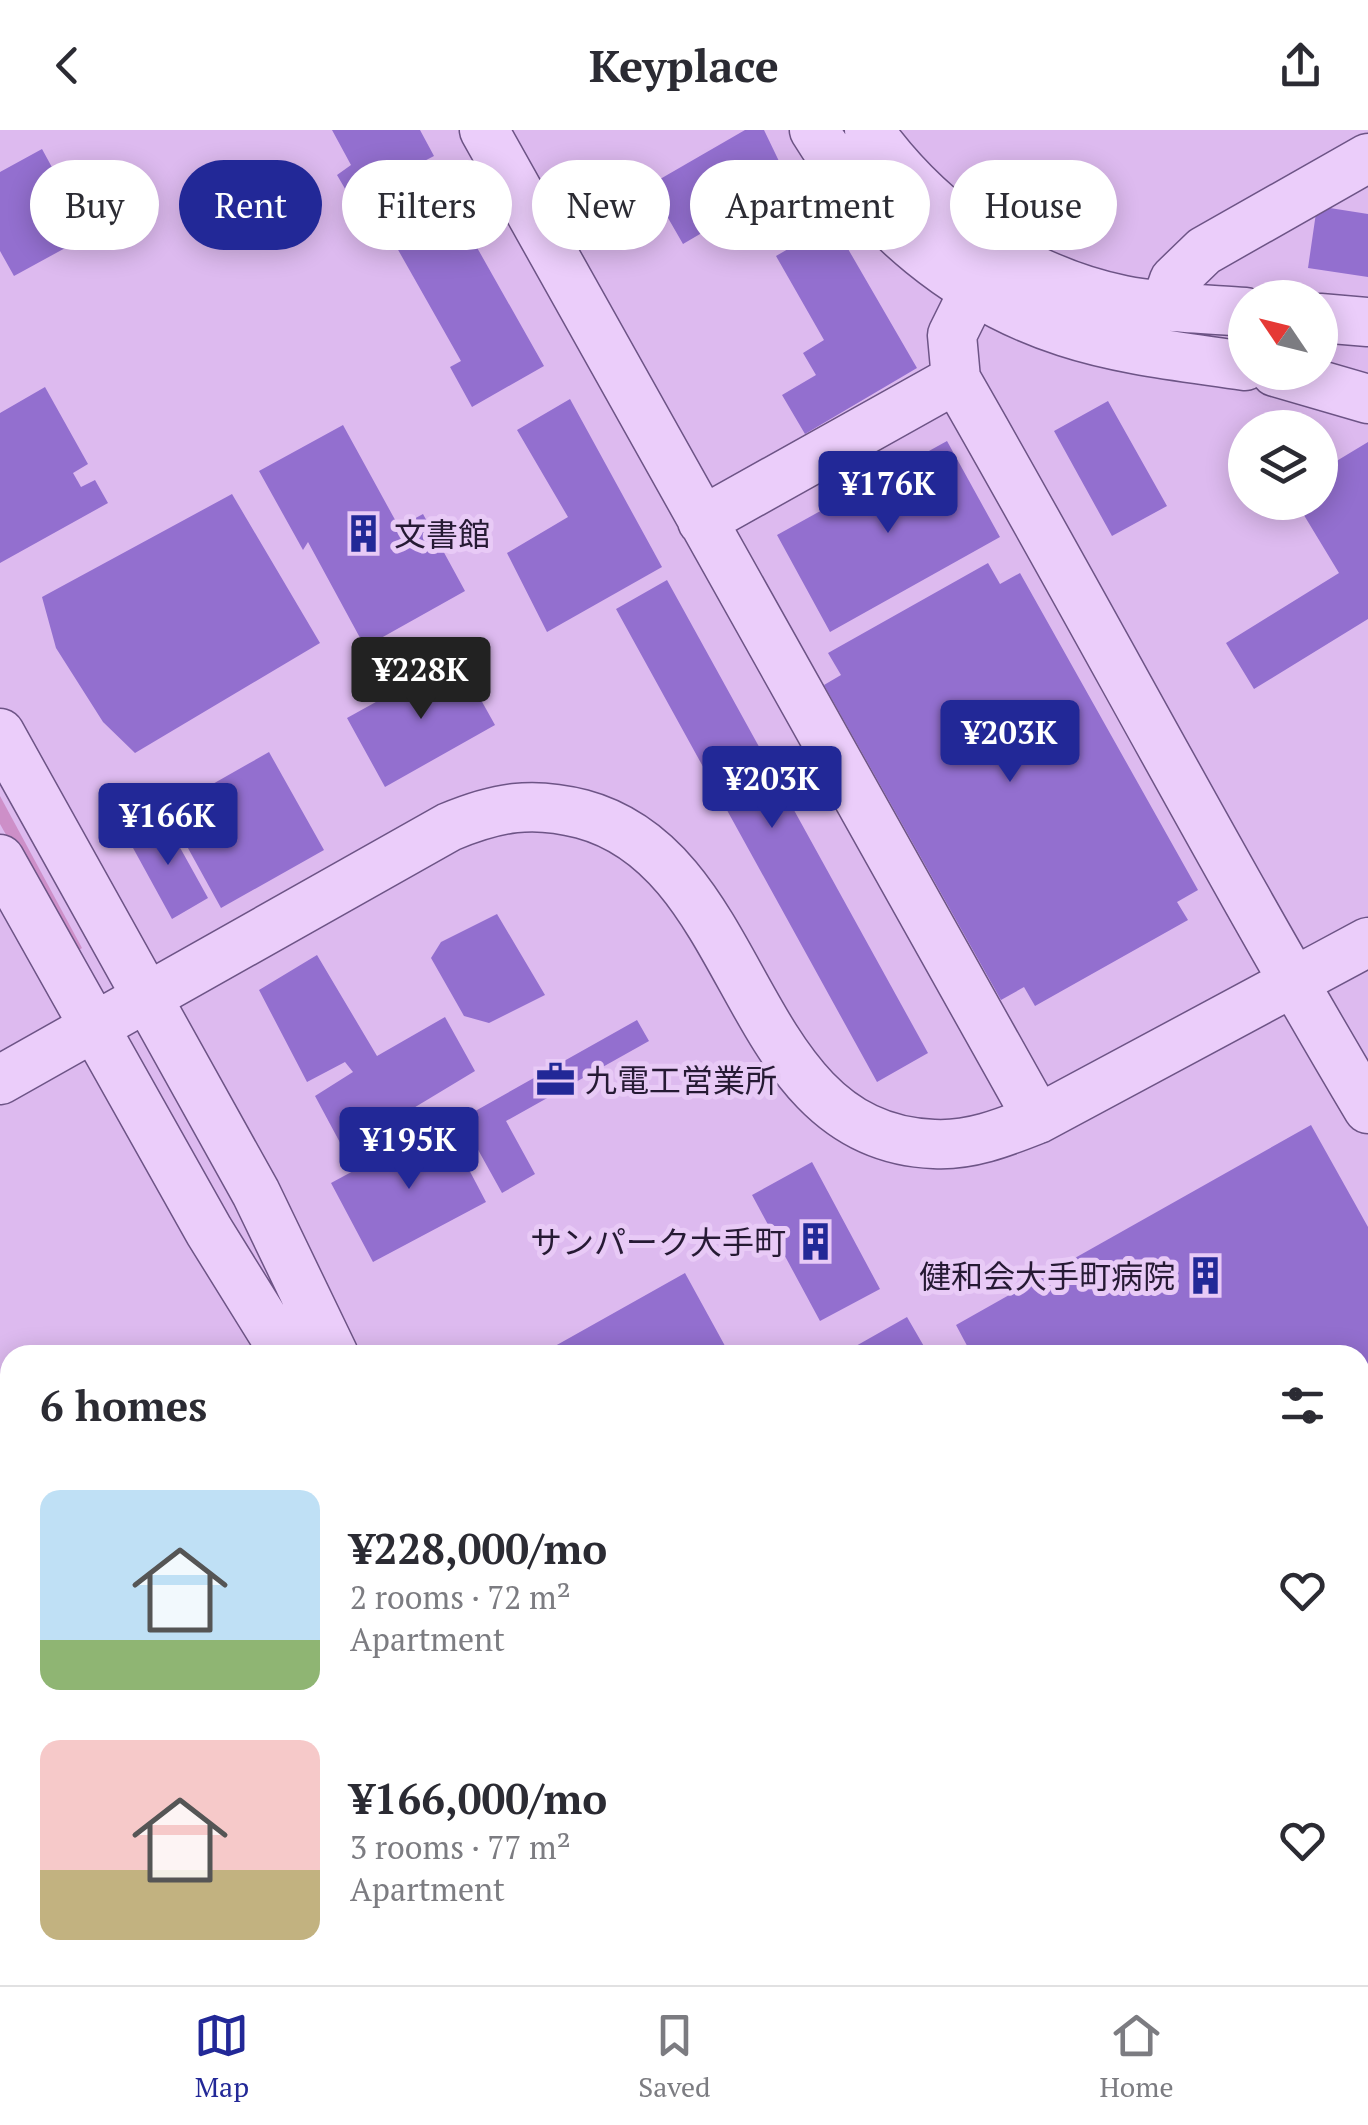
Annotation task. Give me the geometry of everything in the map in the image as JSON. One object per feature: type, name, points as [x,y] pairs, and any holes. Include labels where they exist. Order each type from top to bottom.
[{"type":"street","points":[[484,130],[1038,1119]]},
{"type":"street","points":[[814,130],[839,170],[876,212],[922,254],[973,290],[1064,332],[1113,345],[1228,363]]},
{"type":"street","points":[[869,130],[892,162],[950,215]]},
{"type":"street","points":[[1166,306],[1174,280],[1204,251],[1368,158]]},
{"type":"street","points":[[994,250],[952,334],[956,378],[1292,982],[1368,1109]]},
{"type":"street","points":[[998,250],[1034,271],[1082,288],[1166,306],[1228,311]]},
{"type":"street","points":[[1338,320],[1368,322]]},
{"type":"street","points":[[702,521],[956,378]]},
{"type":"street","points":[[1338,390],[1368,398]]},
{"type":"street","points":[[0,733],[256,1193],[329,1345]]},
{"type":"street","points":[[0,1080],[450,827],[514,805],[542,805],[600,819],[628,834],[685,884],[785,1056],[820,1096],[854,1121],[893,1137],[935,1144],[987,1138],[1038,1119],[1368,942]]},
{"type":"street","points":[[0,859],[209,1231],[280,1345]]},
{"type":"shaded area","points":[[0,796],[82,948],[73,954],[0,824]]},
{"type":"building","points":[[332,130],[420,130],[434,156],[426,160],[348,160]]},
{"type":"building","points":[[745,130],[764,130],[778,160],[693,160]]},
{"type":"building","points":[[42,149],[48,160],[30,160],[30,250],[62,250],[14,276],[0,251],[0,172]]},
{"type":"building","points":[[690,162],[690,240],[683,244],[670,221],[670,173]]},
{"type":"building","points":[[1317,206],[1368,214],[1368,277],[1308,268]]},
{"type":"building","points":[[398,250],[478,250],[544,366],[472,407],[450,367],[461,361]]},
{"type":"building","points":[[786,250],[849,250],[917,368],[805,434],[782,395],[816,375],[803,353],[824,340],[776,256]]},
{"type":"building","points":[[45,387],[88,464],[73,473],[81,487],[95,480],[108,503],[0,563],[0,413]]},
{"type":"building","points":[[570,399],[662,567],[547,632],[507,553],[568,517],[517,430]]},
{"type":"building","points":[[1108,401],[1167,506],[1112,536],[1054,431]]},
{"type":"building","name":"文書館","points":[[343,425],[399,527],[423,514],[465,591],[365,647],[308,542],[303,550],[259,471]]},
{"type":"building","points":[[947,441],[1000,537],[830,632],[777,535]]},
{"type":"building","points":[[1368,442],[1368,619],[1254,689],[1226,643],[1339,573],[1307,520],[1338,520],[1338,460]]},
{"type":"building","points":[[232,494],[320,643],[135,753],[103,722],[56,648],[42,597]]},
{"type":"building","points":[[988,563],[1000,584],[1020,573],[1198,890],[1177,902],[1188,920],[1035,1006],[1024,987],[1001,1000],[824,685],[841,675],[828,653]]},
{"type":"building","points":[[667,580],[928,1053],[877,1082],[616,609]]},
{"type":"building","points":[[457,657],[495,725],[385,787],[347,718]]},
{"type":"building","points":[[269,752],[324,850],[221,908],[167,810]]},
{"type":"building","points":[[163,817],[208,898],[172,919],[127,837]]},
{"type":"building","points":[[497,914],[545,995],[489,1023],[464,1016],[431,958],[441,942]]},
{"type":"building","points":[[317,955],[377,1056],[445,1017],[475,1071],[344,1150],[315,1096],[353,1072],[345,1062],[307,1082],[259,990]]},
{"type":"building","name":"九電工営業所","points":[[637,1020],[649,1041],[506,1121],[535,1174],[502,1193],[461,1119]]},
{"type":"building","points":[[444,1122],[486,1202],[373,1262],[331,1183]]},
{"type":"building","name":"健和会大手町病院","points":[[1311,1125],[1368,1227],[1368,1345],[967,1345],[956,1325]]},
{"type":"building","name":"サンパーク大手町","points":[[812,1162],[880,1289],[820,1321],[752,1195]]},
{"type":"building","points":[[685,1273],[725,1345],[557,1345]]},
{"type":"building","points":[[907,1317],[923,1345],[858,1345]]},
{"type":"place","name":"文書館","points":[[364,534]]},
{"type":"place","name":"九電工営業所","points":[[555,1080]]},
{"type":"place","name":"サンパーク大手町","points":[[816,1242]]},
{"type":"place","name":"健和会大手町病院","points":[[1205,1276]]}]
